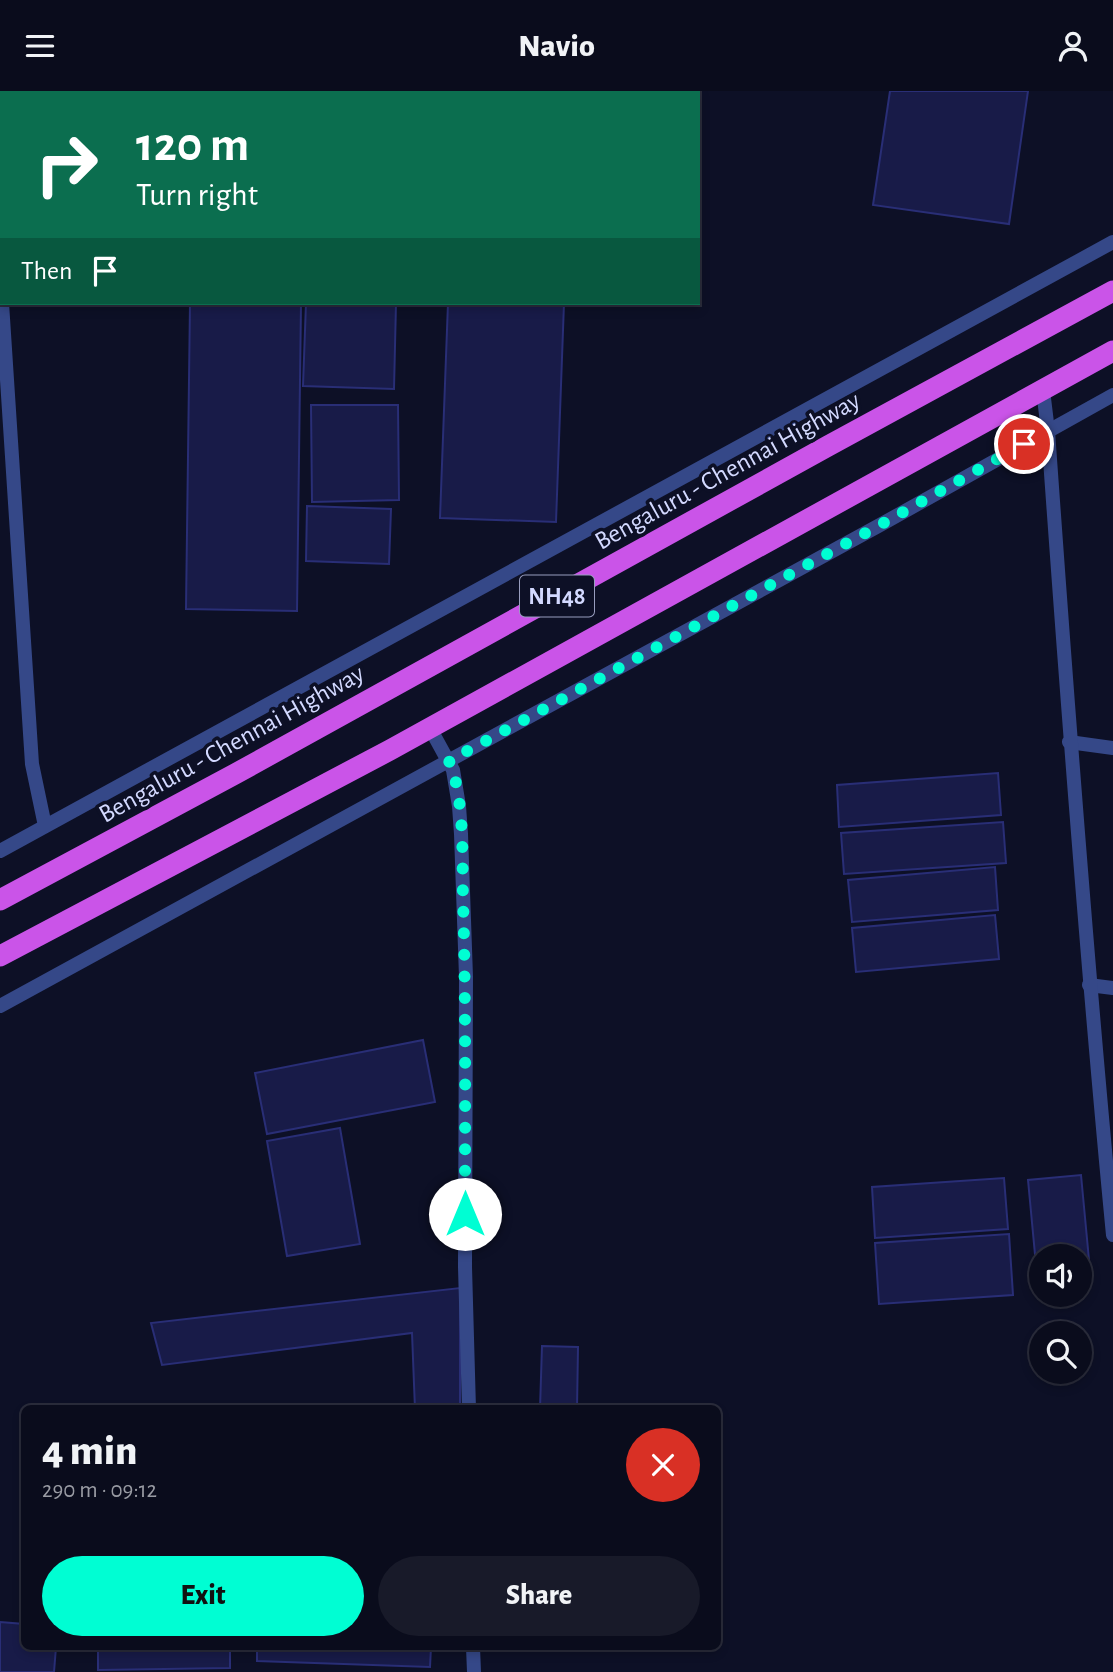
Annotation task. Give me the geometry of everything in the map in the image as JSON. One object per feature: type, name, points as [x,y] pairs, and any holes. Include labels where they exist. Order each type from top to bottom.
[{"type":"highway","name":"Bengaluru - Chennai Highway","points":[[0,899],[259,761],[1113,291]]},
{"type":"highway","name":"NH48","points":[[0,956],[390,750],[1113,351]]},
{"type":"street","points":[[0,851],[1113,242]]},
{"type":"street","points":[[1,305],[4,401],[32,764],[45,826]]},
{"type":"street","points":[[1043,390],[1089,985],[1111,1184],[1113,1235]]},
{"type":"street","points":[[0,1006],[1113,395]]},
{"type":"street","points":[[430,728],[449,761],[459,806],[465,964],[465,1267],[469,1405]]},
{"type":"street","points":[[1069,742],[1113,748]]},
{"type":"street","points":[[1089,985],[1113,988]]},
{"type":"street","points":[[473,1650],[474,1672]]},
{"type":"building","points":[[890,91],[1028,91],[1009,224],[873,205]]},
{"type":"building","points":[[190,305],[301,305],[297,611],[186,609]]},
{"type":"building","points":[[306,305],[396,305],[394,389],[303,386]]},
{"type":"building","points":[[448,305],[564,305],[556,522],[440,518]]},
{"type":"building","points":[[311,405],[398,405],[399,500],[312,502]]},
{"type":"building","points":[[307,506],[391,509],[389,564],[306,561]]},
{"type":"building","points":[[998,773],[1001,815],[839,827],[837,785]]},
{"type":"building","points":[[1003,822],[1006,863],[844,874],[841,833]]},
{"type":"building","points":[[995,867],[998,910],[852,922],[848,880]]},
{"type":"building","points":[[995,915],[999,959],[856,972],[852,928]]},
{"type":"building","points":[[423,1040],[435,1102],[267,1134],[255,1073]]},
{"type":"building","points":[[340,1128],[360,1244],[287,1256],[267,1141]]},
{"type":"building","points":[[1081,1175],[1087,1244],[1034,1244],[1028,1180]]},
{"type":"building","points":[[1004,1178],[1008,1229],[875,1238],[872,1187]]},
{"type":"building","points":[[1009,1234],[1013,1295],[879,1304],[875,1243]]},
{"type":"building","points":[[460,1288],[460,1405],[415,1405],[412,1333],[162,1365],[151,1323]]},
{"type":"building","points":[[542,1346],[578,1347],[577,1405],[540,1405]]},
{"type":"building","points":[[0,1622],[21,1624],[21,1650],[56,1650],[54,1672],[0,1672]]},
{"type":"building","points":[[98,1650],[230,1650],[230,1668],[98,1670]]},
{"type":"building","points":[[257,1650],[431,1650],[430,1667],[257,1661]]},
{"type":"route","points":[[465,1214],[466,977],[461,834],[456,783],[449,761],[1024,444]]}]
